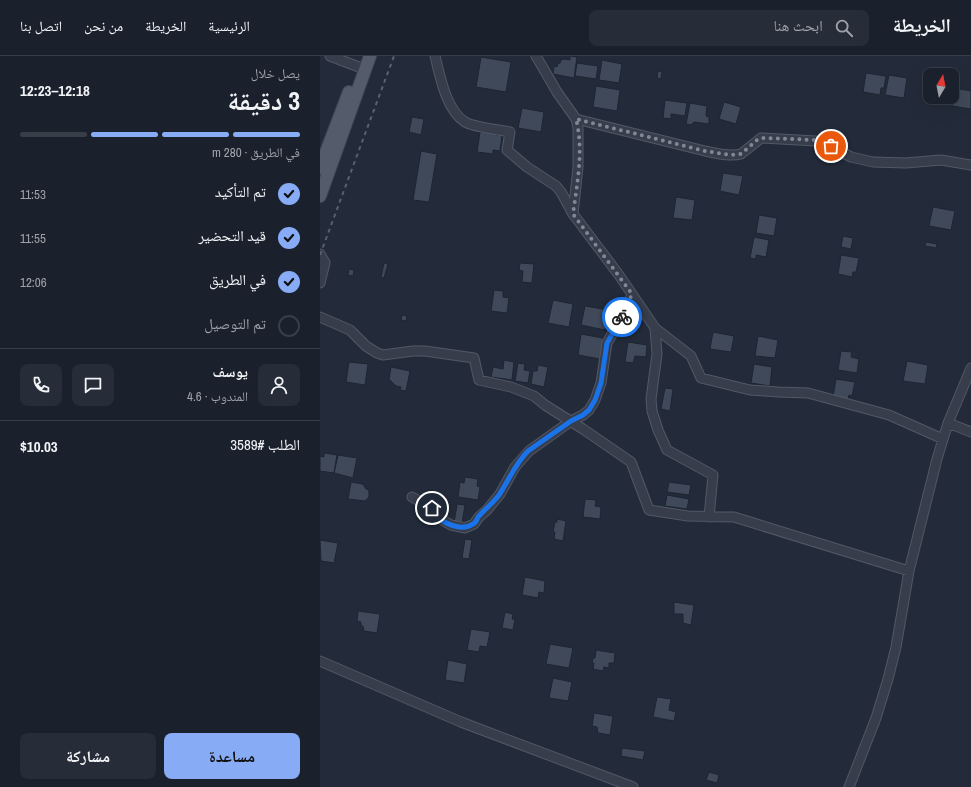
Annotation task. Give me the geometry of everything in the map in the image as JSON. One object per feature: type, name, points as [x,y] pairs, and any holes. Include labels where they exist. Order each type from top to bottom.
[{"type":"main road","points":[[321,192],[370,56]]},
{"type":"main road","points":[[320,168],[361,61]]},
{"type":"street","points":[[330,56],[361,61]]},
{"type":"street","points":[[435,56],[445,94],[457,114],[465,122],[510,132],[507,150],[527,167],[556,186],[573,214],[655,328],[691,356],[701,378],[750,390],[808,393],[889,415],[943,439]]},
{"type":"street","points":[[536,56],[557,92],[576,119],[579,134],[578,167],[573,214]]},
{"type":"street","points":[[576,119],[705,151],[730,155],[741,154],[758,139],[764,138],[816,140],[851,157],[873,162],[906,164],[941,160],[971,164]]},
{"type":"street","points":[[320,254],[325,263],[320,283]]},
{"type":"street","points":[[412,497],[432,508],[439,518],[451,526],[465,528],[474,524],[500,494],[515,468],[528,451],[589,410],[595,400],[601,383],[607,343],[627,308],[632,294]]},
{"type":"street","points":[[320,317],[350,330],[366,346],[383,355],[425,351],[474,358],[479,380],[512,387],[534,396],[545,405],[631,462],[649,510],[688,516],[734,517],[909,570]]},
{"type":"street","points":[[655,328],[657,354],[651,399],[652,410],[658,430],[667,450],[713,475],[709,517]]},
{"type":"street","points":[[849,787],[876,718],[888,679],[896,647],[909,570],[943,439],[948,423],[971,368]]},
{"type":"street","points":[[948,423],[971,432]]},
{"type":"street","points":[[320,661],[461,722],[634,787]]},
{"type":"building","points":[[570,56],[577,57],[574,78],[553,74],[554,66],[557,67],[561,60],[570,60]]},
{"type":"building","points":[[481,57],[511,62],[506,92],[476,87]]},
{"type":"building","points":[[602,60],[622,64],[619,83],[599,80]]},
{"type":"building","points":[[577,63],[598,66],[596,79],[575,76]]},
{"type":"building","points":[[658,71],[662,72],[661,79],[657,78]]},
{"type":"building","points":[[866,73],[886,76],[884,88],[881,88],[880,95],[863,92]]},
{"type":"building","points":[[889,75],[907,78],[904,98],[885,95]]},
{"type":"building","points":[[596,86],[620,90],[617,111],[593,107]]},
{"type":"building","points":[[959,89],[971,91],[971,109],[952,106],[952,104],[959,104]]},
{"type":"building","points":[[665,100],[687,103],[685,116],[671,114],[671,119],[663,118]]},
{"type":"building","points":[[724,102],[741,107],[736,124],[719,119]]},
{"type":"building","points":[[690,103],[707,106],[706,116],[709,117],[709,124],[694,122],[691,125],[686,124]]},
{"type":"building","points":[[522,108],[544,112],[541,132],[518,128]]},
{"type":"building","points":[[412,117],[424,119],[421,135],[409,132]]},
{"type":"building","points":[[480,132],[502,136],[500,151],[493,150],[493,154],[477,152]]},
{"type":"building","points":[[421,151],[437,154],[429,202],[413,200]]},
{"type":"building","points":[[723,173],[743,176],[739,195],[720,191]]},
{"type":"building","points":[[676,197],[695,200],[692,220],[673,218]]},
{"type":"building","points":[[933,207],[955,211],[951,230],[929,226]]},
{"type":"building","points":[[759,215],[777,218],[774,236],[756,233]]},
{"type":"building","points":[[843,236],[853,238],[851,249],[841,247]]},
{"type":"building","points":[[754,237],[769,240],[766,257],[756,255],[756,259],[750,258]]},
{"type":"building","points":[[926,242],[937,244],[936,248],[925,246]]},
{"type":"building","points":[[841,255],[859,258],[856,272],[853,272],[852,277],[838,274]]},
{"type":"building","points":[[384,263],[388,264],[384,278],[381,277]]},
{"type":"building","points":[[520,263],[534,264],[532,283],[522,282],[523,271],[519,270]]},
{"type":"building","points":[[349,269],[354,270],[353,276],[348,275]]},
{"type":"building","points":[[494,290],[503,291],[503,297],[509,298],[507,313],[491,311]]},
{"type":"building","points":[[553,300],[573,304],[569,327],[548,323]]},
{"type":"building","points":[[585,306],[608,310],[605,330],[581,325]]},
{"type":"building","points":[[402,315],[407,316],[406,321],[401,320]]},
{"type":"building","points":[[713,332],[734,336],[731,352],[710,349]]},
{"type":"building","points":[[581,334],[603,338],[600,359],[578,355]]},
{"type":"building","points":[[758,336],[778,340],[775,358],[755,356]]},
{"type":"building","points":[[628,342],[647,345],[646,357],[635,356],[633,363],[625,362]]},
{"type":"building","points":[[841,351],[852,352],[851,357],[859,359],[857,373],[838,370]]},
{"type":"building","points":[[504,360],[514,362],[512,380],[491,377],[493,367],[503,369]]},
{"type":"building","points":[[907,361],[928,365],[925,384],[903,381]]},
{"type":"building","points":[[349,362],[368,364],[365,385],[346,382]]},
{"type":"building","points":[[518,363],[525,364],[524,370],[530,371],[528,383],[515,381]]},
{"type":"building","points":[[754,364],[772,367],[770,386],[751,383]]},
{"type":"building","points":[[538,365],[548,367],[544,387],[531,384],[533,371],[537,371]]},
{"type":"building","points":[[391,367],[410,371],[406,391],[400,390],[401,387],[396,386],[389,379]]},
{"type":"building","points":[[836,379],[855,382],[852,396],[849,395],[848,400],[833,397]]},
{"type":"building","points":[[665,388],[673,389],[670,411],[661,409]]},
{"type":"building","points":[[324,453],[337,455],[334,473],[320,471],[320,456],[324,457]]},
{"type":"building","points":[[338,455],[357,458],[353,478],[334,473]]},
{"type":"building","points":[[465,477],[478,479],[477,486],[480,487],[478,500],[458,497],[460,482],[464,483]]},
{"type":"building","points":[[351,482],[363,484],[366,489],[369,490],[369,497],[365,501],[348,499]]},
{"type":"building","points":[[669,482],[691,485],[689,495],[667,492]]},
{"type":"building","points":[[667,495],[689,499],[687,509],[665,506]]},
{"type":"building","points":[[585,499],[596,500],[595,506],[601,507],[600,519],[583,517]]},
{"type":"building","points":[[457,504],[465,505],[462,524],[454,523]]},
{"type":"building","points":[[557,519],[566,521],[563,541],[554,539],[555,532],[553,532]]},
{"type":"building","points":[[465,539],[472,540],[469,559],[462,558]]},
{"type":"building","points":[[320,540],[338,543],[334,563],[321,561]]},
{"type":"building","points":[[525,577],[545,581],[544,593],[539,592],[538,598],[522,595]]},
{"type":"building","points":[[674,602],[694,605],[691,625],[683,623],[683,614],[674,614]]},
{"type":"building","points":[[358,611],[380,614],[377,633],[364,631],[363,626],[361,626],[361,622],[357,621]]},
{"type":"building","points":[[505,612],[513,614],[512,619],[515,619],[513,630],[502,628]]},
{"type":"building","points":[[471,629],[490,632],[487,647],[480,646],[479,652],[467,650]]},
{"type":"building","points":[[550,644],[573,648],[569,668],[546,664]]},
{"type":"building","points":[[596,650],[615,653],[614,663],[609,663],[609,668],[604,667],[603,671],[593,669],[594,663],[592,663],[593,658],[595,658]]},
{"type":"building","points":[[448,660],[467,664],[464,683],[445,680]]},
{"type":"building","points":[[553,678],[572,682],[568,701],[549,698]]},
{"type":"building","points":[[657,697],[671,699],[669,710],[676,712],[674,721],[653,717]]},
{"type":"building","points":[[594,713],[613,716],[610,735],[598,733],[597,727],[592,726]]},
{"type":"building","points":[[622,748],[645,751],[643,760],[621,756]]},
{"type":"building","points":[[709,772],[719,775],[717,783],[706,780]]},
{"type":"railway","points":[[320,255],[394,56]]},
{"type":"way so far","points":[[622,317],[632,294],[573,214],[578,167],[579,134],[576,119],[705,151],[730,155],[741,154],[760,138],[816,140],[831,146]]},
{"type":"route","points":[[432,508],[439,518],[451,526],[465,528],[474,524],[500,494],[515,468],[528,451],[589,410],[595,400],[601,383],[607,343],[622,317]]}]
